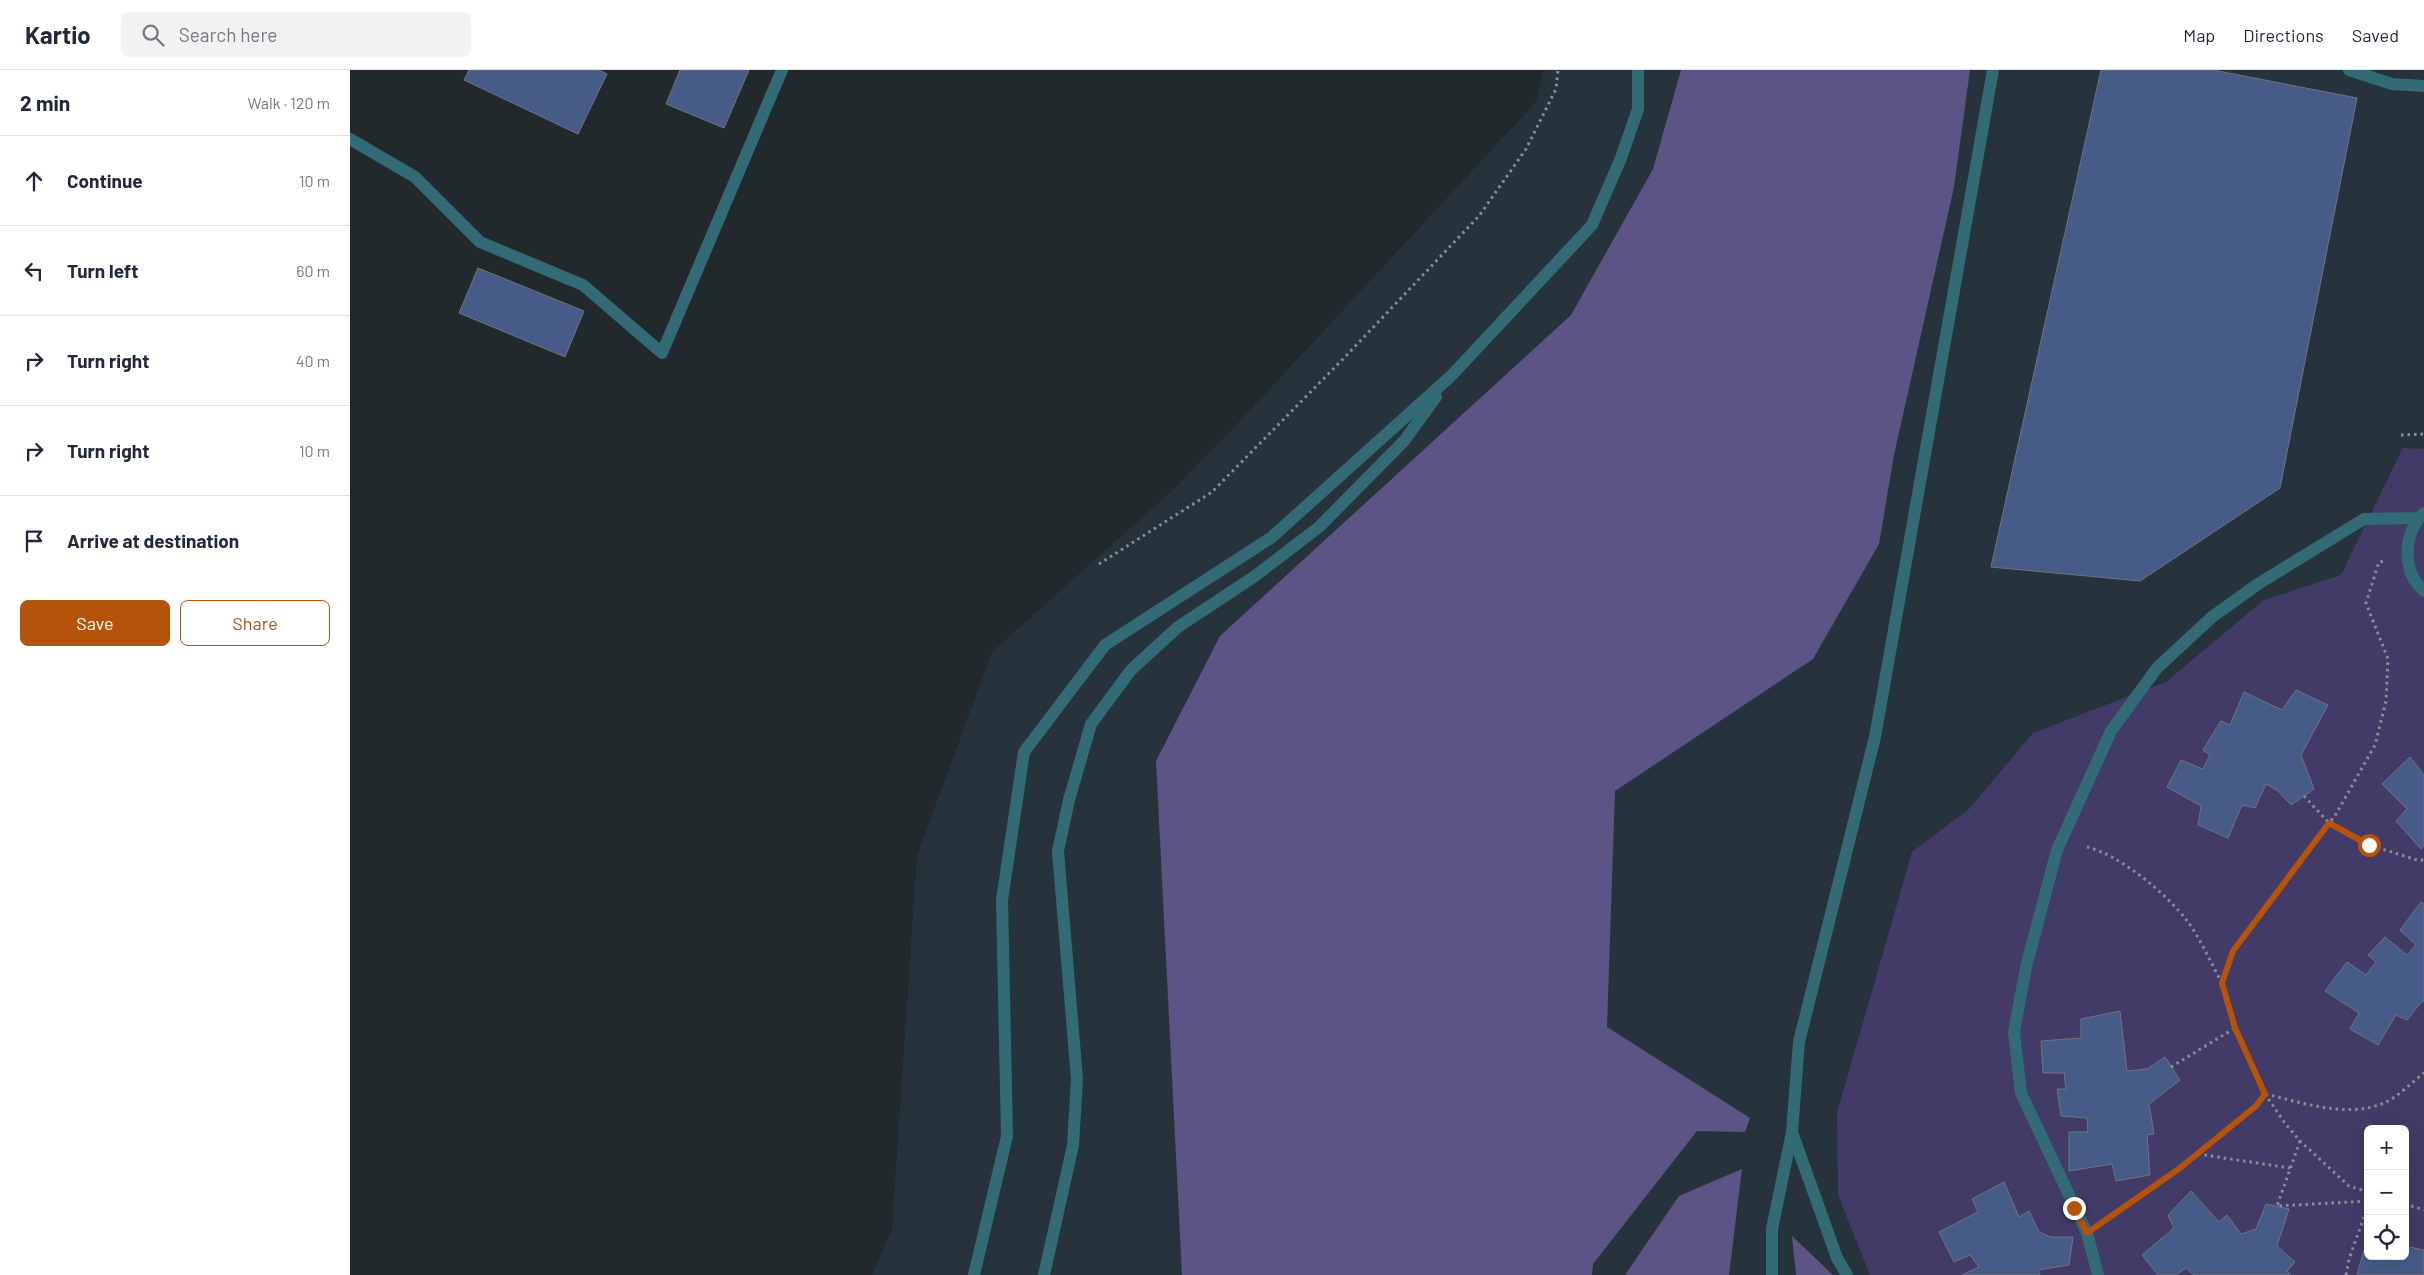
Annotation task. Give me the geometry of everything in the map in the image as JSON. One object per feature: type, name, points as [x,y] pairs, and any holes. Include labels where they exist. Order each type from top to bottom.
[{"type":"street","points":[[350,140],[415,177],[480,242],[583,285],[662,353],[782,70]]},
{"type":"street","points":[[974,1275],[1007,1136],[1002,900],[1024,752],[1105,646],[1272,537],[1451,376],[1592,225],[1621,158],[1638,109],[1638,70]]},
{"type":"street","points":[[1772,1275],[1772,1229],[1792,1132],[1799,1042],[1875,737],[1993,70]]},
{"type":"street","points":[[2349,70],[2392,84],[2424,86]]},
{"type":"street","points":[[1044,1275],[1073,1145],[1077,1079],[1058,851],[1069,800],[1091,724],[1131,670],[1178,627],[1255,576],[1319,528],[1404,441],[1451,376]]},
{"type":"street","points":[[2422,515],[2407,542],[2407,556],[2411,573],[2424,591]]},
{"type":"street","points":[[2098,1275],[2087,1233],[2021,1093],[2014,1032],[2026,967],[2058,850],[2111,731],[2157,668],[2212,617],[2258,584],[2364,518],[2422,515]]},
{"type":"street","points":[[1792,1132],[1837,1258],[1847,1275]]},
{"type":"path","points":[[1099,564],[1212,492],[1344,358],[1479,216],[1526,149],[1556,89],[1558,70]]},
{"type":"path","points":[[2401,435],[2423,434],[2424,440]]},
{"type":"path","points":[[2222,983],[2233,951],[2336,814],[2375,745],[2386,701],[2388,659],[2366,603],[2378,562],[2407,556]]},
{"type":"path","points":[[2304,796],[2329,823],[2369,845],[2417,860],[2424,860]]},
{"type":"path","points":[[2058,850],[2078,844],[2104,851],[2144,877],[2187,922],[2222,983],[2235,1028],[2265,1094],[2300,1141],[2349,1186],[2364,1191]]},
{"type":"path","points":[[2171,1067],[2235,1028]]},
{"type":"path","points":[[2265,1094],[2322,1107],[2357,1109],[2384,1103],[2424,1073]]},
{"type":"path","points":[[2087,1233],[2198,1154],[2256,1106],[2265,1094]]},
{"type":"path","points":[[2300,1141],[2277,1206],[2364,1201]]},
{"type":"path","points":[[2198,1154],[2290,1168]]},
{"type":"path","points":[[2409,1205],[2424,1210]]},
{"type":"path","points":[[2346,1275],[2349,1259],[2365,1215]]},
{"type":"shaded area","points":[[1543,70],[2424,70],[2424,1275],[872,1275],[892,1229],[917,856],[992,652],[1173,490],[1242,419],[1537,101]]},
{"type":"shaded area","points":[[1681,70],[1970,70],[1954,187],[1894,455],[1879,544],[1813,659],[1615,791],[1607,1027],[1750,1118],[1745,1132],[1697,1131],[1593,1264],[1592,1275],[1182,1275],[1156,761],[1220,636],[1571,315],[1653,169]]},
{"type":"shaded area","points":[[2403,448],[2424,449],[2424,1275],[1870,1275],[1838,1195],[1837,1113],[1912,852],[1969,809],[2033,733],[2166,682],[2264,600],[2341,575]]},
{"type":"shaded area","points":[[1742,1169],[1729,1275],[1625,1275],[1679,1196]]},
{"type":"shaded area","points":[[1792,1236],[1833,1275],[1796,1275]]},
{"type":"building","points":[[469,70],[599,70],[607,74],[578,134],[464,80]]},
{"type":"building","points":[[680,70],[749,70],[724,128],[666,104]]},
{"type":"building","points":[[2101,70],[2213,70],[2357,98],[2280,488],[2140,581],[1991,567]]},
{"type":"building","points":[[478,268],[584,311],[565,357],[459,313]]},
{"type":"building","points":[[2296,690],[2328,705],[2301,755],[2314,789],[2291,805],[2278,791],[2266,784],[2255,808],[2242,805],[2228,838],[2198,825],[2201,806],[2167,787],[2181,760],[2203,769],[2210,755],[2203,750],[2221,721],[2230,725],[2244,692],[2282,710]]},
{"type":"building","points":[[2410,757],[2424,775],[2424,845],[2421,849],[2396,821],[2407,809],[2382,784]]},
{"type":"building","points":[[2421,902],[2424,904],[2424,1002],[2422,1001],[2407,1020],[2396,1015],[2378,1045],[2350,1029],[2359,1013],[2325,991],[2347,962],[2366,975],[2376,962],[2368,955],[2385,937],[2407,955],[2416,945],[2400,930]]},
{"type":"building","points":[[2120,1011],[2127,1071],[2147,1069],[2165,1057],[2180,1080],[2149,1104],[2154,1134],[2147,1135],[2150,1175],[2116,1181],[2112,1164],[2069,1171],[2069,1132],[2088,1132],[2087,1118],[2061,1116],[2057,1089],[2066,1089],[2064,1073],[2043,1073],[2041,1041],[2081,1038],[2081,1019]]},
{"type":"building","points":[[2004,1182],[2019,1217],[2029,1211],[2039,1232],[2051,1237],[2073,1237],[2069,1265],[2038,1270],[2040,1275],[1962,1275],[1979,1267],[1970,1255],[1954,1262],[1939,1232],[1978,1212],[1972,1199]]},
{"type":"building","points":[[2191,1191],[2219,1222],[2227,1215],[2241,1234],[2256,1229],[2266,1204],[2289,1209],[2277,1246],[2295,1262],[2287,1271],[2291,1275],[2194,1275],[2186,1268],[2176,1275],[2158,1275],[2142,1255],[2174,1228],[2168,1215]]},
{"type":"building","points":[[2409,1247],[2424,1250],[2424,1275],[2357,1275],[2364,1250],[2364,1260],[2409,1260]]},
{"type":"route","points":[[2074,1208],[2087,1233],[2180,1168],[2256,1106],[2265,1094],[2235,1028],[2222,983],[2233,951],[2329,823],[2369,845]]}]
